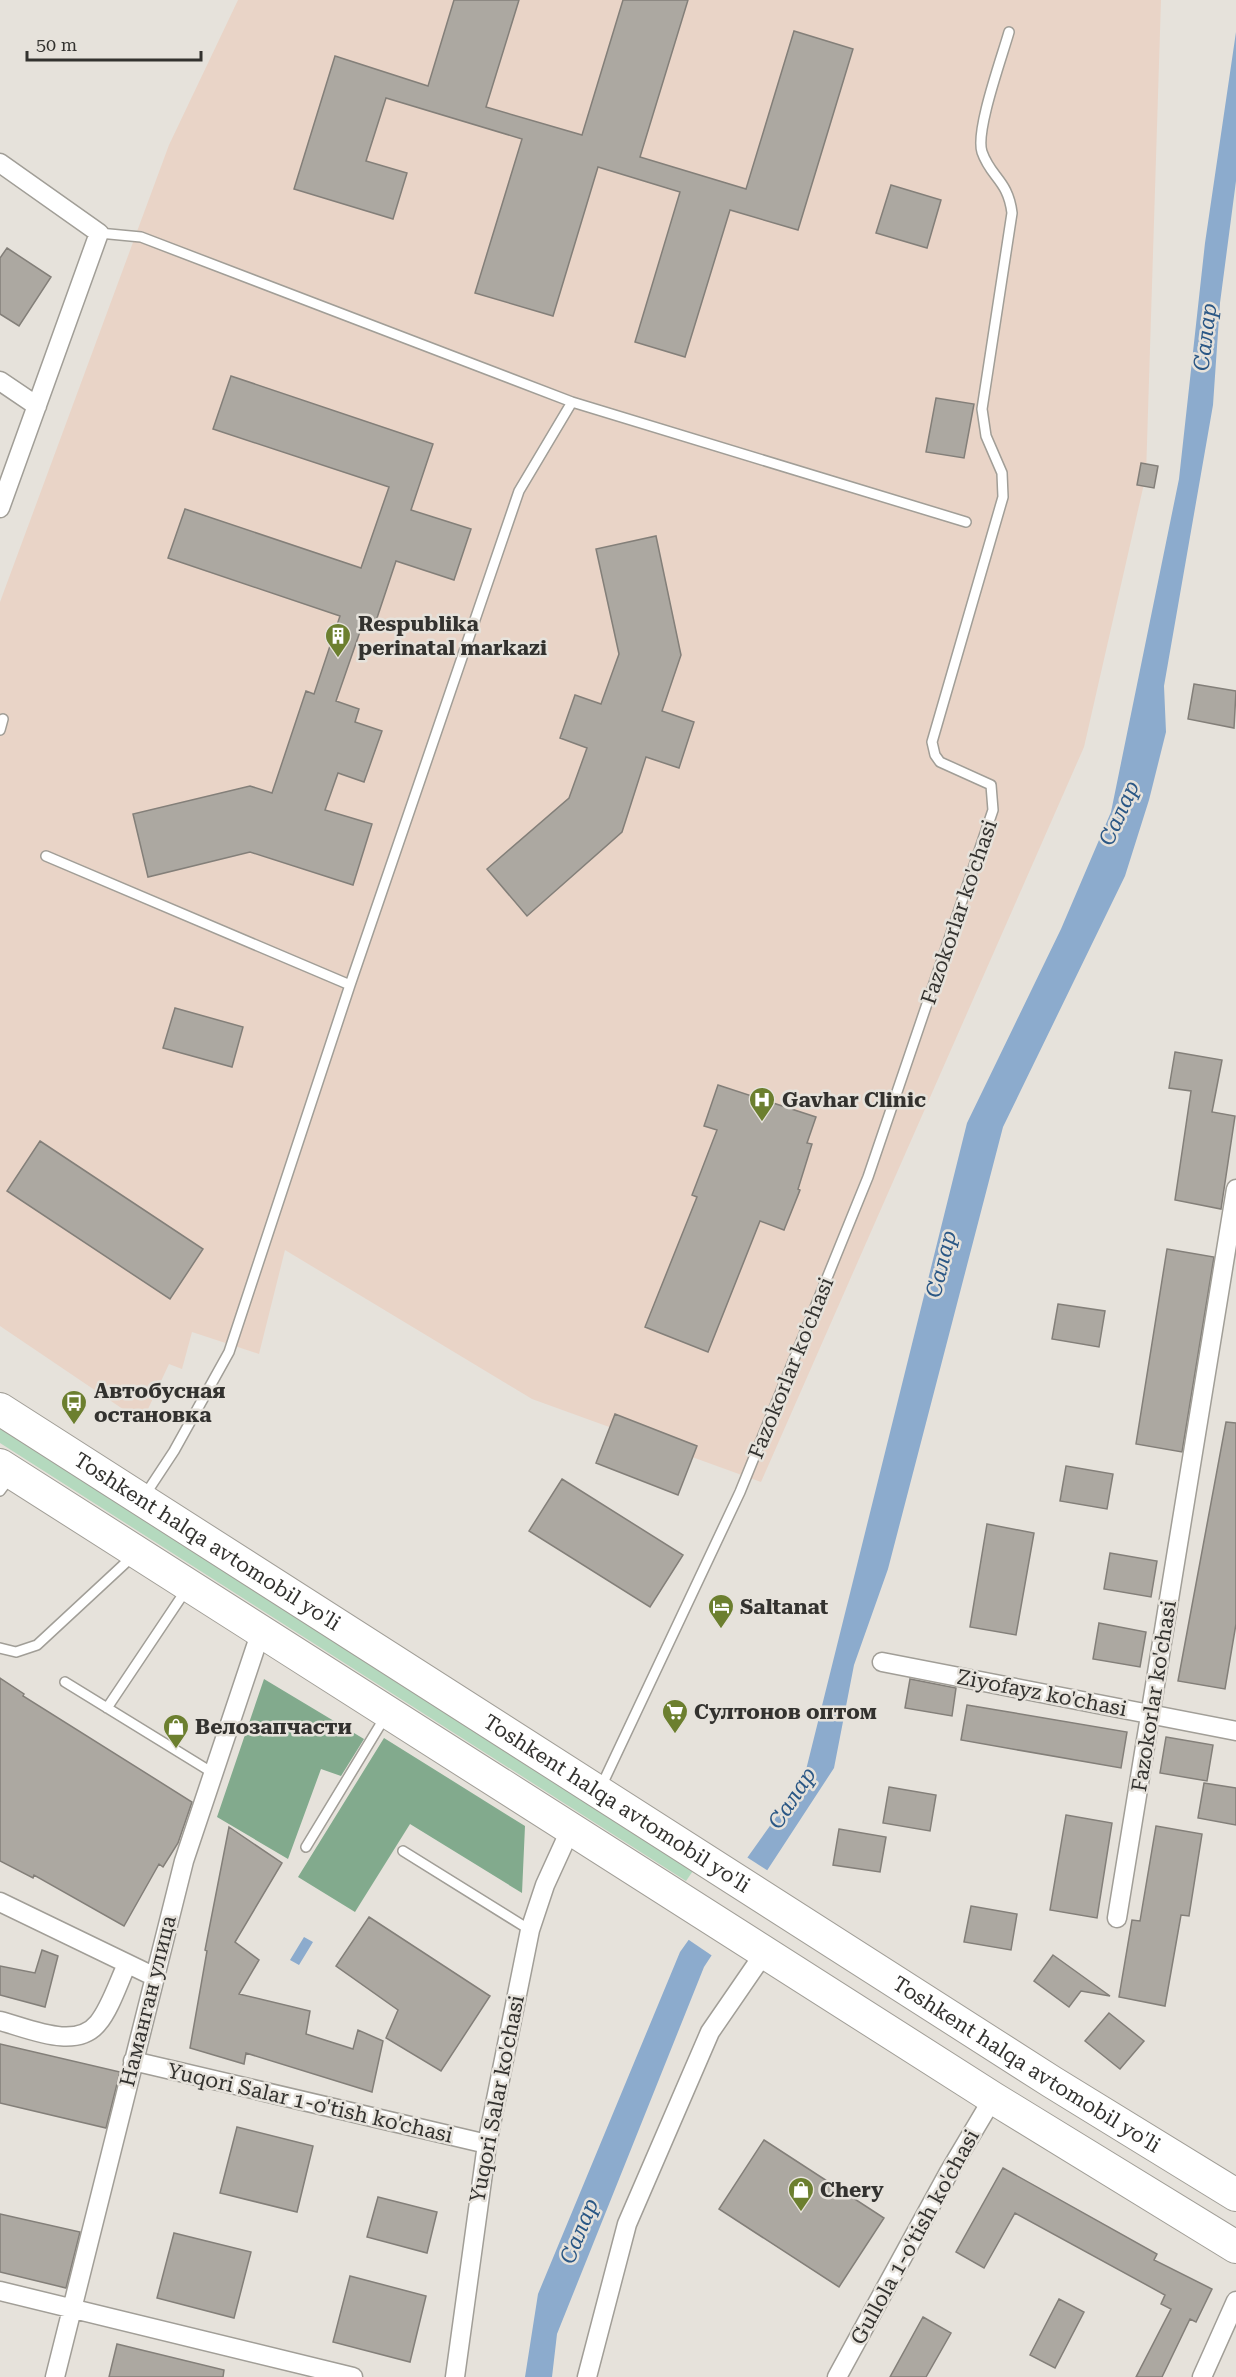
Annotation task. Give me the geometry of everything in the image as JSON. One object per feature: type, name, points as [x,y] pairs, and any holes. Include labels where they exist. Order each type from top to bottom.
[{"type":"highway","name":"Toshkent halqa avtomobil yo'li","points":[[0,1408],[1052,2082],[1236,2195]]},
{"type":"highway","points":[[4,1476],[137,1552],[993,2098],[1236,2247]]},
{"type":"street","points":[[0,163],[99,233],[0,508]]},
{"type":"street","points":[[0,381],[37,406]]},
{"type":"street","name":"Fazokorlar ko'chasi","points":[[1117,1918],[1236,1189]]},
{"type":"street","name":"Наманган улица","points":[[55,2377],[70,2307],[103,2192],[153,1976],[184,1861],[261,1631]]},
{"type":"street","name":"Ziyofayz ko'chasi","points":[[882,1662],[1236,1731]]},
{"type":"street","name":"Yuqori Salar ko'chasi","points":[[455,2377],[487,2144],[530,1930],[545,1885],[572,1828]]},
{"type":"street","points":[[0,1902],[153,1976]]},
{"type":"street","points":[[586,2377],[627,2224],[710,2032],[756,1946]]},
{"type":"street","points":[[0,2021],[63,2037],[81,2034],[98,2024],[128,1964]]},
{"type":"street","name":"Yuqori Salar 1-o'tish ko'chasi","points":[[133,2061],[487,2144]]},
{"type":"street","name":"Gullola 1-o'tish ko'chasi","points":[[837,2377],[949,2172],[993,2098]]},
{"type":"street","points":[[0,2291],[353,2377]]},
{"type":"street","points":[[1202,2377],[1236,2301]]},
{"type":"lane","name":"Fazokorlar ko'chasi","points":[[599,1791],[740,1492],[868,1177],[993,810],[991,784],[940,762],[935,755],[932,742],[1003,497],[1002,473],[986,436],[982,409],[1012,213],[1006,187],[989,165],[980,140],[1010,32]]},
{"type":"lane","points":[[99,233],[141,237],[572,402],[966,522]]},
{"type":"lane","points":[[142,1499],[174,1451],[229,1352],[350,985],[519,491],[572,402]]},
{"type":"lane","points":[[0,730],[3,718]]},
{"type":"lane","points":[[45,856],[350,985]]},
{"type":"lane","points":[[0,1648],[16,1652],[37,1645],[137,1552]]},
{"type":"lane","points":[[107,1708],[189,1585]]},
{"type":"lane","points":[[65,1682],[213,1773]]},
{"type":"lane","points":[[306,1847],[388,1712]]},
{"type":"lane","points":[[403,1851],[530,1930]]},
{"type":"shaded area","points":[[238,0],[1161,0],[1146,475],[1084,747],[761,1482],[532,1399],[285,1250],[259,1354],[192,1332],[182,1369],[169,1364],[142,1422],[0,1326],[0,602],[169,145]]},
{"type":"green space","points":[[0,1424],[695,1868],[686,1881],[0,1443]]},
{"type":"green space","points":[[264,1679],[364,1739],[341,1776],[321,1769],[288,1859],[217,1817]]},
{"type":"green space","points":[[384,1738],[525,1826],[522,1893],[410,1824],[355,1912],[298,1877]]},
{"type":"water","name":"Салар","points":[[1236,32],[1236,181],[1220,303],[1213,405],[1164,686],[1166,732],[1149,800],[1125,876],[1003,1127],[888,1569],[854,1665],[834,1768],[704,1967],[557,2334],[552,2377],[525,2377],[538,2294],[680,1952],[804,1778],[967,1123],[1061,929],[1111,812],[1179,479],[1205,243]]},
{"type":"water","points":[[304,1937],[313,1942],[299,1965],[290,1960]]},
{"type":"pier","points":[[745,1856],[770,1872],[714,1957],[686,1938]]},
{"type":"building","points":[[454,0],[519,0],[486,107],[582,135],[623,0],[688,0],[640,157],[746,189],[794,31],[853,49],[798,230],[730,210],[685,357],[635,342],[680,192],[598,167],[553,316],[475,293],[522,139],[386,98],[366,161],[407,173],[393,219],[294,189],[335,56],[428,86]]},
{"type":"building","points":[[891,185],[941,200],[927,248],[876,233]]},
{"type":"building","points":[[7,248],[51,277],[19,326],[0,314],[0,258]]},
{"type":"building","name":"Respublika perinatal markazi","points":[[231,376],[433,444],[411,510],[471,529],[454,580],[396,561],[374,627],[363,623],[336,701],[359,709],[355,722],[382,731],[364,782],[338,773],[325,810],[372,824],[353,885],[250,852],[148,877],[133,814],[250,786],[272,793],[306,691],[314,694],[340,616],[168,558],[185,509],[361,568],[389,487],[213,429]]},
{"type":"building","points":[[936,398],[974,404],[964,458],[926,452]]},
{"type":"building","points":[[1141,463],[1158,466],[1154,488],[1137,485]]},
{"type":"building","points":[[656,536],[681,655],[662,711],[694,722],[679,768],[646,757],[622,832],[527,916],[487,869],[569,798],[587,748],[560,738],[575,695],[601,704],[619,654],[596,549]]},
{"type":"building","points":[[1194,684],[1236,691],[1234,728],[1188,719]]},
{"type":"building","points":[[175,1008],[243,1027],[232,1067],[163,1048]]},
{"type":"building","points":[[1175,1052],[1222,1060],[1212,1112],[1235,1116],[1221,1209],[1175,1200],[1191,1091],[1169,1088]]},
{"type":"building","points":[[718,1085],[816,1117],[807,1143],[812,1144],[798,1189],[800,1190],[784,1230],[760,1221],[708,1352],[645,1327],[697,1197],[692,1195],[717,1130],[704,1126]]},
{"type":"building","points":[[40,1141],[203,1249],[170,1299],[7,1191]]},
{"type":"building","points":[[1167,1249],[1214,1257],[1182,1452],[1136,1444]]},
{"type":"building","points":[[1058,1304],[1105,1311],[1099,1347],[1052,1339]]},
{"type":"building","points":[[615,1414],[697,1446],[678,1495],[596,1463]]},
{"type":"building","points":[[1226,1422],[1236,1423],[1236,1624],[1225,1689],[1178,1681]]},
{"type":"building","points":[[1066,1466],[1113,1474],[1107,1509],[1060,1501]]},
{"type":"building","points":[[562,1479],[683,1555],[650,1607],[529,1531]]},
{"type":"building","points":[[987,1524],[1034,1533],[1016,1635],[970,1627]]},
{"type":"building","points":[[1110,1553],[1157,1561],[1151,1597],[1104,1589]]},
{"type":"building","points":[[1099,1623],[1146,1632],[1140,1667],[1093,1659]]},
{"type":"building","points":[[0,1678],[24,1694],[23,1696],[192,1802],[178,1843],[163,1867],[159,1864],[124,1926],[34,1875],[33,1878],[0,1861]]},
{"type":"building","points":[[910,1679],[956,1688],[952,1716],[905,1708]]},
{"type":"building","points":[[967,1705],[1127,1732],[1121,1768],[961,1740]]},
{"type":"building","points":[[1166,1737],[1213,1745],[1207,1781],[1160,1773]]},
{"type":"building","points":[[1204,1783],[1236,1788],[1236,1825],[1198,1818]]},
{"type":"building","points":[[889,1787],[936,1795],[930,1831],[883,1823]]},
{"type":"building","points":[[1066,1815],[1112,1823],[1097,1918],[1050,1910]]},
{"type":"building","points":[[1156,1826],[1202,1834],[1189,1916],[1181,1915],[1165,2006],[1119,1997],[1132,1920],[1140,1921]]},
{"type":"building","points":[[229,1827],[282,1863],[235,1942],[259,1960],[239,1994],[310,2011],[306,2034],[353,2049],[358,2030],[383,2041],[372,2092],[246,2053],[244,2064],[190,2048],[207,1951],[205,1950]]},
{"type":"building","points":[[839,1829],[886,1837],[880,1872],[833,1865]]},
{"type":"building","points":[[971,1906],[1017,1914],[1011,1950],[964,1942]]},
{"type":"building","points":[[369,1917],[490,1996],[441,2071],[386,2038],[398,2010],[336,1966]]},
{"type":"building","points":[[42,1950],[58,1956],[45,2007],[0,1995],[0,1966],[35,1973]]},
{"type":"building","points":[[1053,1955],[1110,1996],[1081,1991],[1069,2007],[1034,1981]]},
{"type":"building","points":[[1109,2013],[1144,2041],[1120,2069],[1085,2041]]},
{"type":"building","points":[[0,2044],[120,2072],[106,2128],[0,2103]]},
{"type":"building","points":[[237,2127],[313,2146],[297,2212],[220,2193]]},
{"type":"building","points":[[764,2140],[884,2218],[839,2287],[719,2209]]},
{"type":"building","points":[[1003,2168],[1157,2254],[1154,2260],[1212,2289],[1196,2322],[1190,2319],[1162,2377],[1136,2377],[1171,2309],[1161,2304],[1165,2295],[1015,2213],[984,2268],[956,2252]]},
{"type":"building","points":[[378,2197],[437,2212],[427,2253],[367,2237]]},
{"type":"building","points":[[0,2214],[80,2232],[66,2288],[0,2272]]},
{"type":"building","points":[[174,2233],[251,2252],[234,2318],[157,2298]]},
{"type":"building","points":[[350,2276],[426,2296],[410,2362],[333,2342]]},
{"type":"building","points":[[1059,2299],[1084,2312],[1055,2368],[1030,2355]]},
{"type":"building","points":[[923,2317],[951,2333],[926,2377],[890,2377]]},
{"type":"building","points":[[117,2344],[224,2370],[223,2377],[109,2377]]},
{"type":"place","name":"Respublika perinatal markazi","points":[[338,659]]},
{"type":"place","name":"Gavhar Clinic","points":[[762,1123]]},
{"type":"place","name":"Автобусная остановка","points":[[74,1426]]},
{"type":"place","name":"Saltanat","points":[[721,1630]]},
{"type":"place","name":"Султонов оптом","points":[[675,1735]]},
{"type":"place","name":"Велозапчасти","points":[[176,1750]]},
{"type":"place","name":"Chery","points":[[801,2213]]}]
